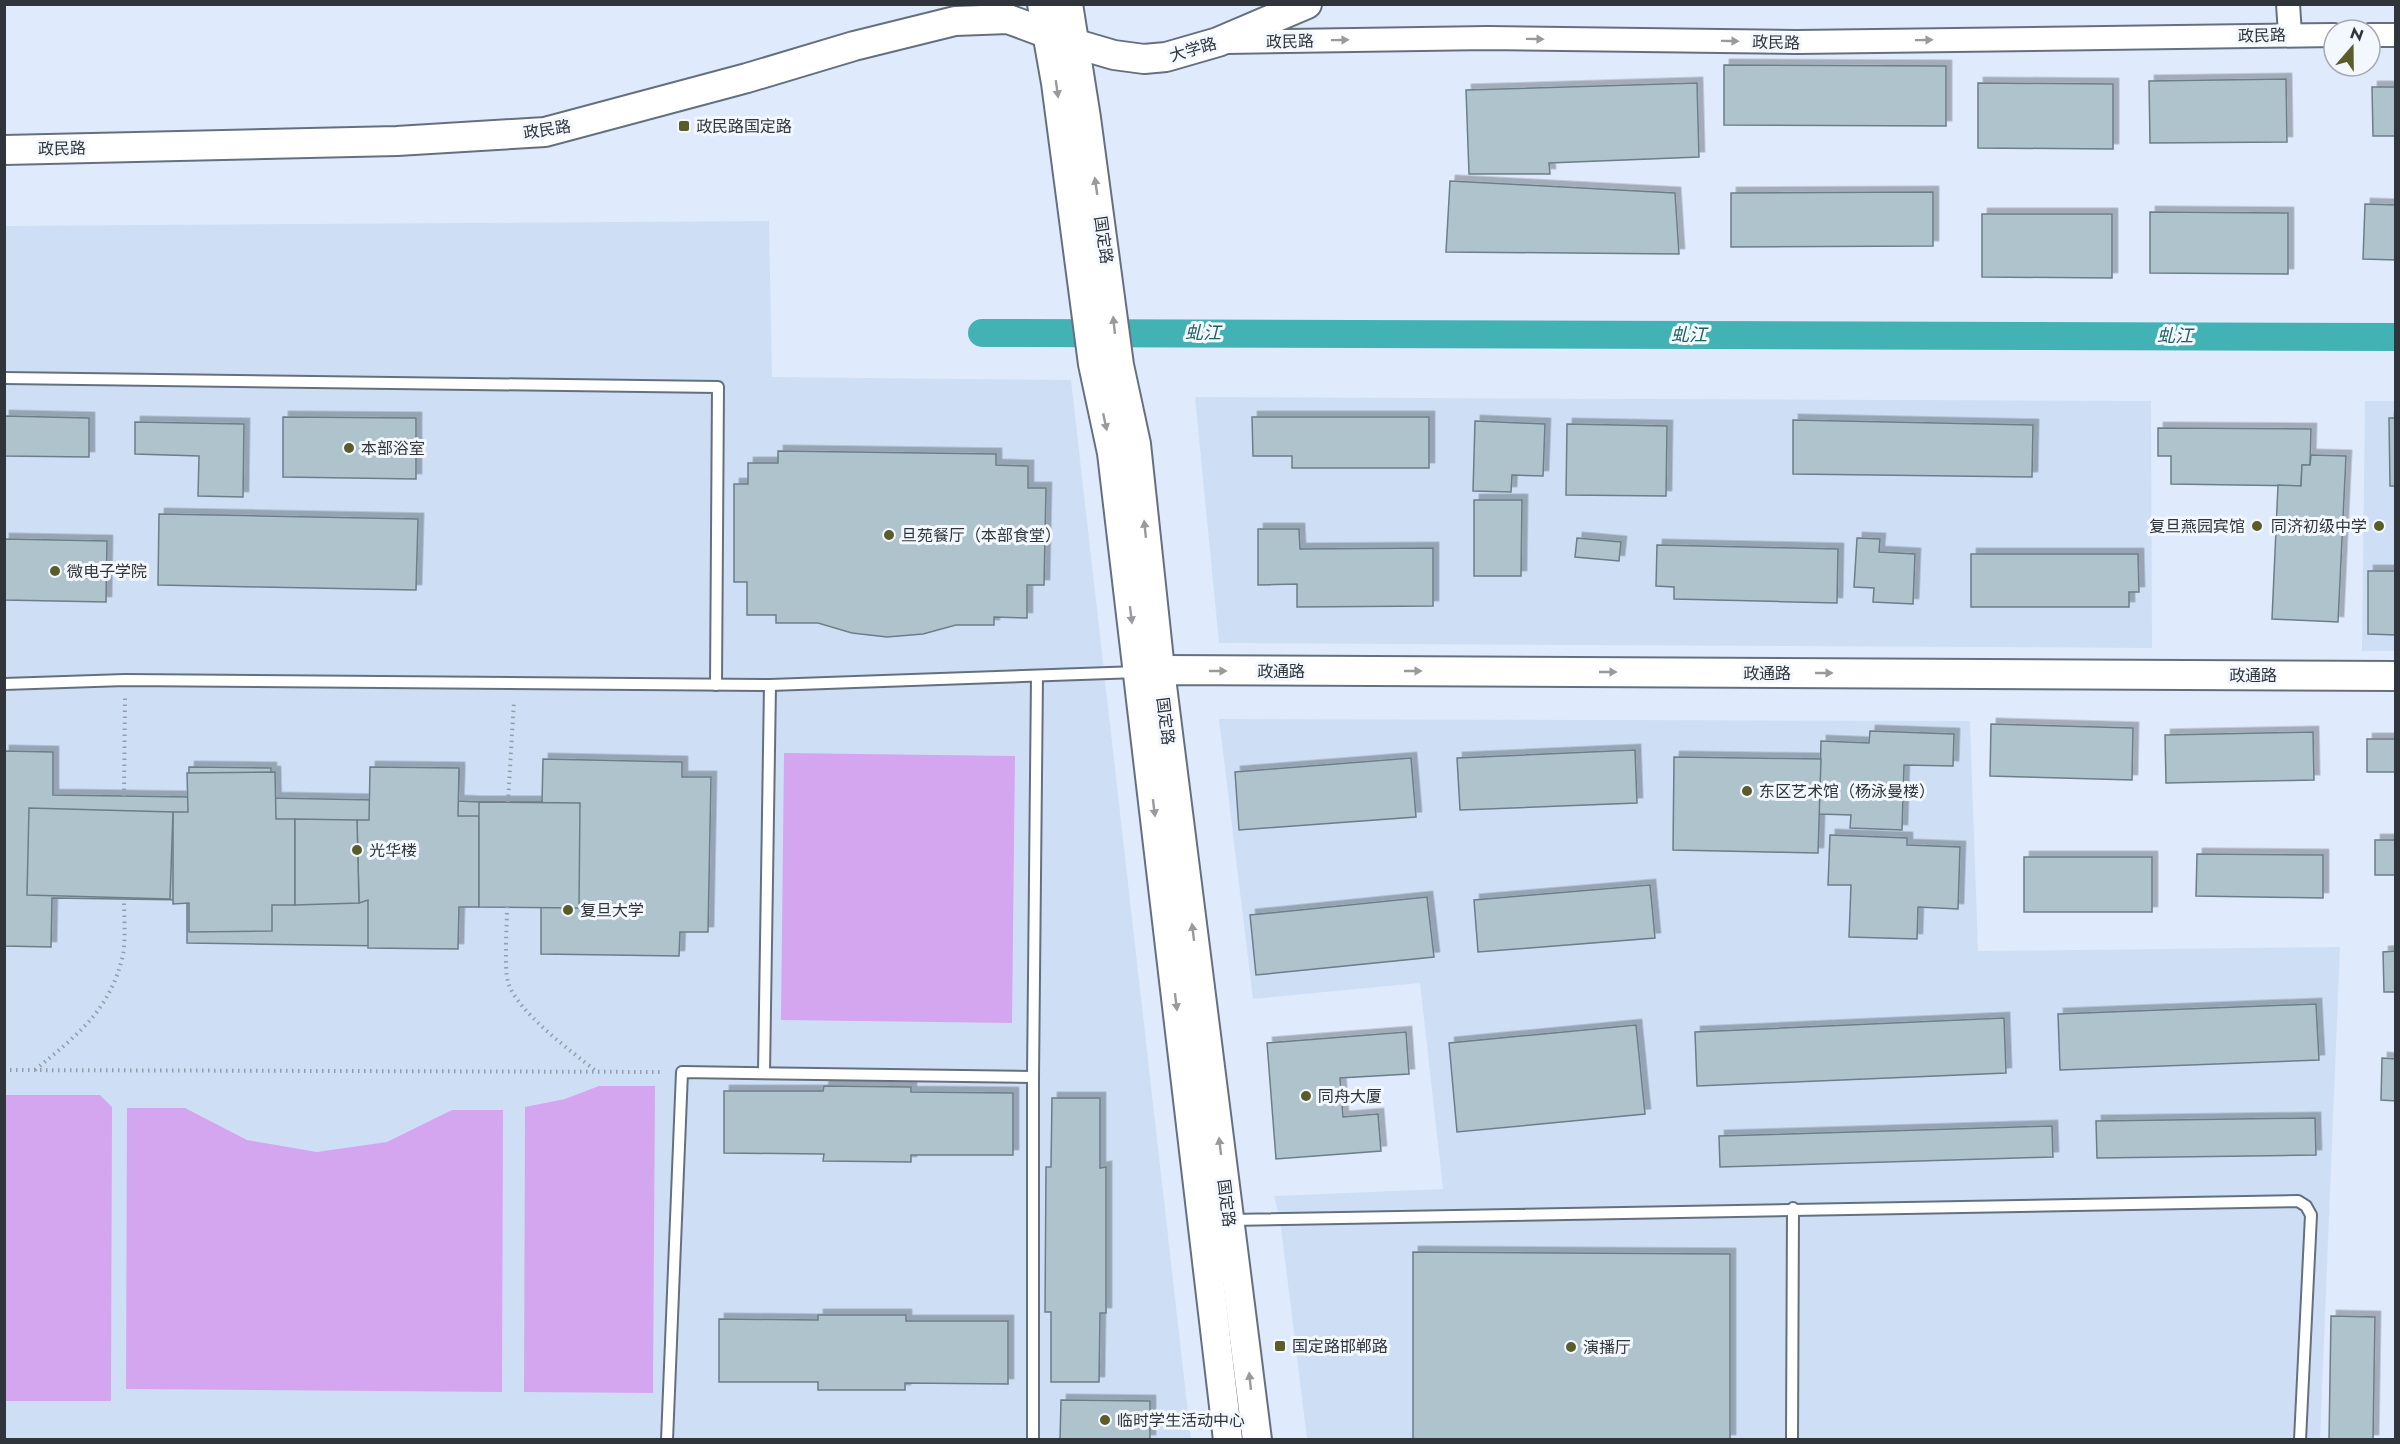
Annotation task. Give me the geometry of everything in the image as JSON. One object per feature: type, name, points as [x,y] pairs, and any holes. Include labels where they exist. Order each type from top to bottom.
[{"type":"street","name":"国定路","points":[[1068,4],[1086,118],[1097,287],[1106,365],[1136,444],[1149,671],[1228,1440]]},
{"type":"street","name":"大学路","points":[[1073,43],[1114,55],[1144,59],[1166,57],[1218,42],[1307,4]]},
{"type":"street","points":[[2288,4],[2290,34]]},
{"type":"street","name":"国定路","points":[[1044,18],[1097,287]]},
{"type":"street","name":"政民路","points":[[4,150],[397,141],[545,132],[747,78],[854,46],[955,21],[1044,18],[1073,43]]},
{"type":"street","name":"政民路","points":[[1218,42],[1488,38],[1797,42],[2322,35]]},
{"type":"street","name":"国定路","points":[[1149,671],[1229,1220],[1257,1440]]},
{"type":"street","name":"政通路","points":[[1149,671],[2396,676]]},
{"type":"lane","points":[[4,378],[718,387],[716,685]]},
{"type":"lane","points":[[4,684],[125,680],[770,685],[1149,671]]},
{"type":"lane","points":[[1033,1440],[1033,1077],[1037,676]]},
{"type":"lane","points":[[764,1073],[770,685]]},
{"type":"lane","points":[[668,1440],[682,1072],[1033,1077]]},
{"type":"lane","points":[[1229,1220],[1793,1208],[2298,1201],[2306,1206],[2311,1215],[2300,1440]]},
{"type":"lane","points":[[1792,1440],[1793,1208]]},
{"type":"path","points":[[124,796],[125,680]]},
{"type":"path","points":[[508,802],[515,683]]},
{"type":"path","points":[[35,1071],[84,1030],[111,992],[123,953],[124,899]]},
{"type":"path","points":[[507,907],[507,980],[514,996],[548,1032],[596,1072]]},
{"type":"path","points":[[4,1070],[682,1072]]},
{"type":"shaded area","name":"复旦大学","points":[[769,221],[772,377],[1071,380],[1191,1439],[5,1439],[4,226]]},
{"type":"shaded area","points":[[1195,397],[2151,401],[2152,648],[1219,643]]},
{"type":"shaded area","name":"同济初级中学","points":[[2365,401],[2395,401],[2395,651],[2362,651]]},
{"type":"shaded area","points":[[1219,719],[1970,721],[1978,951],[2340,947],[2320,1439],[1307,1439],[1280,1219],[1274,1196],[1443,1189],[1420,983],[1253,999]]},
{"type":"shaded area","points":[[784,753],[1015,756],[1012,1023],[781,1020]]},
{"type":"shaded area","points":[[599,1086],[655,1086],[653,1393],[524,1392],[525,1107],[565,1099]]},
{"type":"shaded area","points":[[5,1095],[100,1095],[112,1107],[111,1401],[5,1401]]},
{"type":"shaded area","points":[[127,1108],[185,1108],[247,1140],[317,1152],[387,1142],[452,1110],[503,1110],[502,1392],[126,1389]]},
{"type":"building","points":[[1899,4],[2223,4],[2223,5]]},
{"type":"building","points":[[1724,65],[1946,66],[1946,126],[1724,125]]},
{"type":"building","points":[[2286,79],[2287,142],[2150,143],[2149,81]]},
{"type":"building","points":[[1697,83],[1699,157],[1549,163],[1550,174],[1469,174],[1466,90]]},
{"type":"building","points":[[1978,83],[2113,84],[2113,149],[1978,148]]},
{"type":"building","points":[[2372,87],[2396,87],[2396,136],[2373,136]]},
{"type":"building","points":[[1450,181],[1675,193],[1679,254],[1446,252]]},
{"type":"building","points":[[1933,192],[1933,246],[1731,247],[1731,193]]},
{"type":"building","points":[[2365,204],[2396,205],[2396,260],[2363,259]]},
{"type":"building","points":[[2150,212],[2288,213],[2288,274],[2150,273]]},
{"type":"building","points":[[1982,214],[2112,214],[2112,278],[1982,277]]},
{"type":"building","points":[[4,416],[89,418],[89,457],[4,456]]},
{"type":"building","name":"本部浴室","points":[[283,417],[416,418],[416,479],[283,477]]},
{"type":"building","points":[[1252,417],[1429,417],[1429,468],[1292,468],[1292,456],[1253,456]]},
{"type":"building","points":[[2389,418],[2396,418],[2396,486],[2390,486]]},
{"type":"building","points":[[1793,420],[2033,425],[2032,477],[1793,474]]},
{"type":"building","points":[[1475,421],[1545,424],[1543,476],[1512,475],[1511,492],[1473,491]]},
{"type":"building","points":[[135,422],[244,424],[243,497],[198,496],[199,456],[135,454]]},
{"type":"building","points":[[1567,424],[1667,426],[1666,496],[1566,495]]},
{"type":"building","points":[[2158,428],[2311,429],[2310,465],[2302,465],[2301,486],[2171,484],[2171,456],[2158,456]]},
{"type":"building","name":"旦苑餐厅（本部食堂）","points":[[778,451],[996,454],[996,465],[1028,466],[1028,488],[1046,488],[1044,585],[1027,585],[1027,618],[994,617],[994,625],[956,625],[923,634],[887,637],[852,633],[818,623],[776,623],[776,615],[747,615],[747,582],[734,582],[734,484],[748,484],[748,463],[778,463]]},
{"type":"building","points":[[2311,455],[2346,456],[2338,622],[2272,619],[2278,485],[2301,486],[2302,465],[2310,465]]},
{"type":"building","points":[[1474,500],[1522,500],[1521,576],[1474,576]]},
{"type":"building","points":[[159,514],[418,519],[416,590],[158,585]]},
{"type":"building","points":[[1258,529],[1299,529],[1300,549],[1433,548],[1433,606],[1297,607],[1297,584],[1258,585]]},
{"type":"building","points":[[1577,538],[1621,542],[1619,561],[1575,557]]},
{"type":"building","points":[[1857,538],[1880,539],[1879,552],[1915,554],[1913,604],[1873,602],[1874,588],[1854,587]]},
{"type":"building","name":"微电子学院","points":[[4,539],[107,541],[106,602],[4,600]]},
{"type":"building","points":[[1657,545],[1838,549],[1837,603],[1674,599],[1674,587],[1656,586]]},
{"type":"building","points":[[1971,554],[2138,554],[2139,592],[2129,592],[2129,607],[1971,607]]},
{"type":"building","points":[[2368,571],[2396,571],[2396,635],[2368,634]]},
{"type":"building","points":[[1991,724],[2133,728],[2132,780],[1990,776]]},
{"type":"building","points":[[1870,731],[1954,734],[1953,766],[1904,765],[1902,830],[1850,828],[1851,815],[1819,814],[1821,741],[1869,743]]},
{"type":"building","points":[[2313,732],[2314,780],[2166,783],[2165,735]]},
{"type":"building","points":[[2367,739],[2396,739],[2396,772],[2367,772]]},
{"type":"building","points":[[1635,750],[1637,803],[1460,810],[1457,758]]},
{"type":"building","name":"光华楼","points":[[4,751],[53,752],[53,795],[189,797],[189,767],[271,768],[270,798],[375,800],[375,770],[459,771],[458,801],[479,802],[542,802],[543,759],[682,762],[682,777],[711,777],[708,932],[680,932],[679,956],[541,954],[541,905],[456,904],[456,947],[187,943],[187,900],[52,898],[51,947],[4,946]]},
{"type":"building","name":"东区艺术馆（杨泳曼楼）","points":[[1674,757],[1821,759],[1818,853],[1673,850]]},
{"type":"building","points":[[1411,758],[1416,817],[1239,830],[1235,772]]},
{"type":"building","points":[[370,767],[459,768],[458,816],[479,816],[479,907],[459,907],[458,949],[368,948],[368,900],[359,903],[357,820],[369,820]]},
{"type":"building","points":[[275,772],[276,819],[295,819],[295,905],[272,905],[272,931],[189,932],[189,903],[173,904],[173,812],[188,812],[187,773]]},
{"type":"building","points":[[479,802],[580,803],[579,908],[479,907]]},
{"type":"building","points":[[29,808],[173,812],[170,899],[27,895]]},
{"type":"building","points":[[295,819],[357,820],[359,903],[295,905]]},
{"type":"building","points":[[1830,835],[1907,838],[1907,845],[1960,847],[1958,909],[1918,907],[1917,939],[1849,937],[1851,885],[1828,885]]},
{"type":"building","points":[[2375,840],[2396,840],[2396,875],[2375,875]]},
{"type":"building","points":[[2197,854],[2323,855],[2323,898],[2196,896]]},
{"type":"building","points":[[2024,857],[2152,857],[2152,912],[2024,912]]},
{"type":"building","points":[[1650,885],[1655,938],[1478,952],[1474,900]]},
{"type":"building","points":[[1427,897],[1434,957],[1256,975],[1250,915]]},
{"type":"building","points":[[2396,951],[2396,992],[2384,992],[2383,952]]},
{"type":"building","points":[[2316,1004],[2319,1060],[2060,1070],[2058,1014]]},
{"type":"building","points":[[2004,1018],[2006,1073],[1697,1086],[1695,1032]]},
{"type":"building","points":[[1636,1025],[1645,1114],[1457,1132],[1449,1043]]},
{"type":"building","name":"同舟大厦","points":[[1406,1032],[1409,1074],[1340,1078],[1343,1117],[1378,1114],[1381,1151],[1276,1159],[1267,1043]]},
{"type":"building","points":[[2382,1058],[2396,1059],[2396,1101],[2381,1100]]},
{"type":"building","points":[[824,1086],[911,1087],[911,1092],[1013,1093],[1013,1155],[911,1155],[911,1162],[823,1161],[824,1154],[724,1153],[724,1091],[823,1091]]},
{"type":"building","points":[[1052,1098],[1100,1098],[1100,1168],[1106,1167],[1106,1313],[1100,1313],[1099,1382],[1051,1382],[1051,1312],[1045,1312],[1046,1167],[1051,1167]]},
{"type":"building","points":[[2315,1118],[2316,1155],[2097,1158],[2096,1121]]},
{"type":"building","points":[[2052,1126],[2053,1157],[1720,1167],[1719,1136]]},
{"type":"building","name":"演播厅","points":[[1413,1252],[1730,1254],[1730,1440],[1413,1440]]},
{"type":"building","points":[[818,1315],[906,1315],[906,1321],[1008,1321],[1008,1384],[905,1383],[905,1390],[818,1390],[818,1382],[719,1382],[719,1319],[818,1320]]},
{"type":"building","points":[[2331,1316],[2375,1317],[2373,1440],[2329,1440]]},
{"type":"building","name":"临时学生活动中心","points":[[1061,1400],[1150,1401],[1150,1440],[1060,1440]]},
{"type":"waterway","name":"虬江","points":[[982,333],[2396,337]]},
{"type":"place","name":"政民路国定路","points":[[684,126]]},
{"type":"place","name":"本部浴室","points":[[349,448]]},
{"type":"place","name":"复旦燕园宾馆","points":[[2257,526]]},
{"type":"place","name":"同济初级中学","points":[[2379,526]]},
{"type":"place","name":"旦苑餐厅（本部食堂）","points":[[889,535]]},
{"type":"place","name":"微电子学院","points":[[55,571]]},
{"type":"place","name":"东区艺术馆（杨泳曼楼）","points":[[1747,791]]},
{"type":"place","name":"光华楼","points":[[357,850]]},
{"type":"place","name":"复旦大学","points":[[568,910]]},
{"type":"place","name":"同舟大厦","points":[[1306,1096]]},
{"type":"place","name":"国定路邯郸路","points":[[1280,1346]]},
{"type":"place","name":"演播厅","points":[[1571,1347]]},
{"type":"place","name":"临时学生活动中心","points":[[1105,1420]]}]
